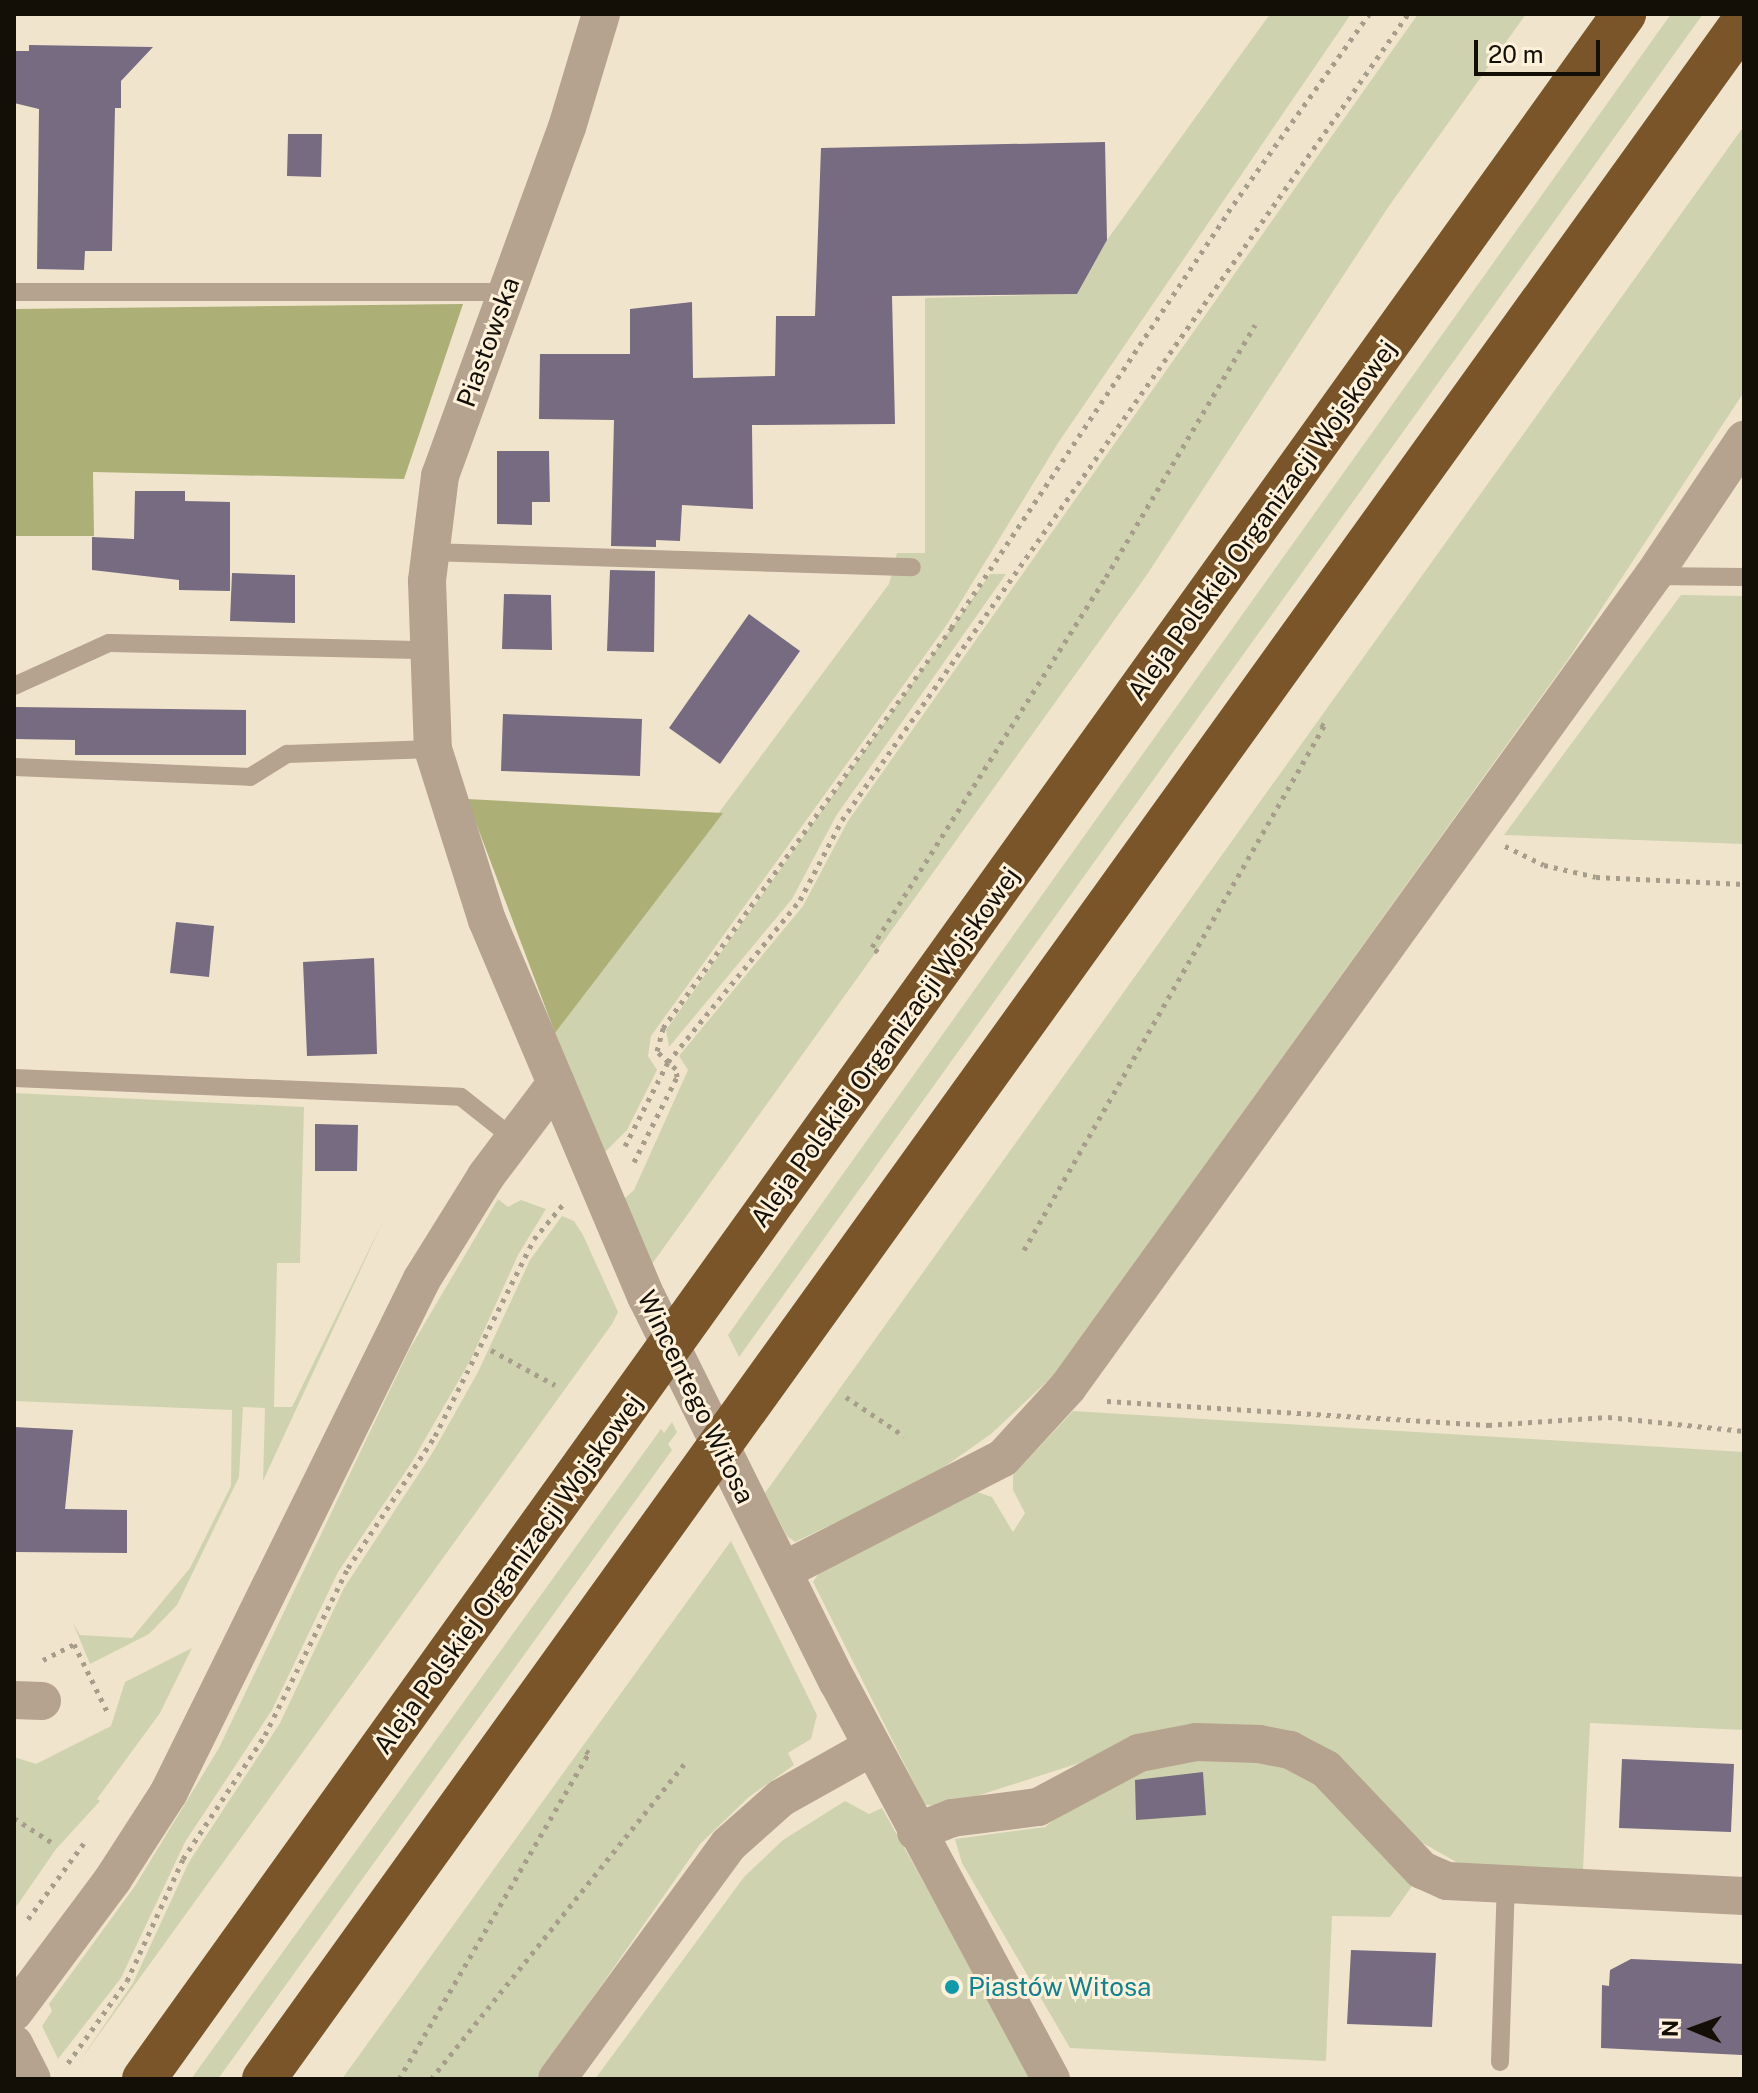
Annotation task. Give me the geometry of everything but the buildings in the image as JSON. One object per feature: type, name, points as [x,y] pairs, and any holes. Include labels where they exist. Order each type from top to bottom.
[{"type":"highway","name":"Aleja Polskiej Organizacji Wojskowej","points":[[144,2079],[1624,14]]},
{"type":"highway","points":[[264,2079],[1744,21]]},
{"type":"street","name":"Piastowska","points":[[428,665],[428,552],[440,476],[567,127],[601,14]]},
{"type":"street","points":[[783,1571],[1003,1458],[1068,1387],[1473,821],[1653,576],[1744,440]]},
{"type":"street","name":"Wincentego Witosa","points":[[428,665],[433,749],[487,920],[556,1083],[588,1196],[647,1298],[872,1747],[1051,2079]]},
{"type":"street","points":[[14,2012],[113,1879],[188,1758],[390,1339],[444,1240],[513,1138],[556,1083]]},
{"type":"street","points":[[916,1832],[952,1818],[1038,1807],[1139,1753],[1186,1743],[1259,1744],[1290,1750],[1326,1769],[1422,1870],[1447,1881],[1744,1896]]},
{"type":"street","points":[[557,2079],[728,1845],[781,1798],[872,1747]]},
{"type":"street","points":[[14,2044],[32,2079]]},
{"type":"lane","points":[[14,292],[506,292]]},
{"type":"lane","points":[[428,552],[912,567]]},
{"type":"lane","points":[[1653,576],[1744,577]]},
{"type":"lane","points":[[14,686],[109,643],[428,665]]},
{"type":"lane","points":[[14,767],[250,777],[287,754],[433,749]]},
{"type":"lane","points":[[14,1078],[461,1097],[513,1138]]},
{"type":"lane","points":[[1500,2062],[1506,1885]]},
{"type":"path","points":[[75,2054],[127,1981],[183,1859],[283,1703],[348,1568],[449,1411],[534,1239],[588,1196],[624,1180],[677,1077],[656,1047],[663,1028],[951,628],[1228,212],[1369,14]]},
{"type":"path","points":[[617,1155],[668,1062],[800,900],[842,820],[1408,14]]},
{"type":"path","points":[[878,952],[872,947],[1106,577],[1255,325]]},
{"type":"path","points":[[1024,1250],[1324,726],[1316,721]]},
{"type":"path","points":[[1473,821],[1505,846],[1570,871],[1596,877],[1744,884]]},
{"type":"path","points":[[491,1350],[555,1385]]},
{"type":"path","points":[[1068,1387],[1086,1399],[1290,1416],[1488,1425],[1608,1417],[1744,1431]]},
{"type":"path","points":[[846,1397],[904,1436]]},
{"type":"path","points":[[399,2079],[589,1753],[581,1748]]},
{"type":"path","points":[[431,2079],[684,1764]]},
{"type":"path","points":[[14,1818],[51,1842]]},
{"type":"path","points":[[24,1925],[67,1863]]},
{"type":"green space","points":[[1270,14],[1351,14],[1058,443],[946,626],[651,1036],[648,1056],[657,1070],[627,1130],[605,1152],[555,1033],[889,584],[897,553],[925,553],[925,298],[1077,294],[1107,240]]},
{"type":"green space","points":[[1418,14],[1526,14],[1389,206],[1146,576],[652,1264],[624,1199],[634,1190],[688,1070],[679,1056],[803,906],[848,821]]},
{"type":"green space","points":[[1671,14],[1703,14],[739,1357],[728,1335]]},
{"type":"green space","points":[[1744,126],[1744,392],[1569,658],[1054,1375],[991,1434],[927,1479],[795,1542],[787,1536],[765,1493]]},
{"type":"green space","points":[[463,304],[404,479],[93,472],[94,536],[14,536],[14,309]]},
{"type":"green space","points":[[990,574],[1006,574],[836,816],[792,899],[669,1047],[666,1030]]},
{"type":"green space","points":[[1681,595],[1744,596],[1744,844],[1504,835]]},
{"type":"green space","points":[[467,799],[723,813],[555,1033]]},
{"type":"green space","points":[[14,1093],[304,1107],[300,1263],[277,1263],[274,1407],[292,1407],[384,1219],[263,1481],[265,1408],[243,1407],[239,1477],[177,1605],[149,1634],[90,1664],[73,1623],[80,1635],[132,1638],[190,1568],[231,1486],[232,1410],[14,1401]]},
{"type":"green space","points":[[498,1199],[508,1207],[521,1200],[546,1209],[518,1255],[471,1359],[412,1462],[338,1572],[272,1710],[185,1842],[121,1978],[58,2059],[42,2026],[52,2011],[49,2004],[135,1886],[219,1748],[409,1350]]},
{"type":"green space","points":[[562,1216],[574,1221],[583,1235],[618,1312],[612,1324],[79,2062],[133,1983],[189,1862],[280,1723],[344,1588],[433,1452],[478,1372],[530,1260]]},
{"type":"green space","points":[[1073,1411],[1744,1452],[1744,1730],[1590,1723],[1583,1870],[1472,1871],[1421,1842],[1325,1754],[1166,1735],[946,1806],[925,1805],[813,1582],[819,1573],[974,1491],[992,1497],[1013,1532],[1025,1513],[1013,1490],[1013,1475]]},
{"type":"green space","points":[[672,1422],[677,1432],[668,1444],[672,1450],[218,2079],[191,2079],[661,1429],[664,1433]]},
{"type":"green space","points":[[731,1541],[817,1715],[811,1739],[788,1753],[794,1765],[749,1797],[700,1844],[536,2079],[342,2079]]},
{"type":"green space","points":[[192,1648],[160,1713],[97,1799],[100,1801],[56,1849],[14,1910],[14,1757],[36,1764],[111,1726],[125,1682]]},
{"type":"green space","points":[[1172,1754],[1287,1765],[1311,1779],[1417,1879],[1390,1917],[1332,1916],[1326,2061],[1070,2048],[962,1863],[955,1839],[1045,1827],[1086,1793]]},
{"type":"green space","points":[[845,1801],[869,1814],[882,1808],[1034,2079],[595,2079],[744,1877],[783,1840]]},
{"type":"place","name":"Piastów Witosa","points":[[952,1987]]}]
